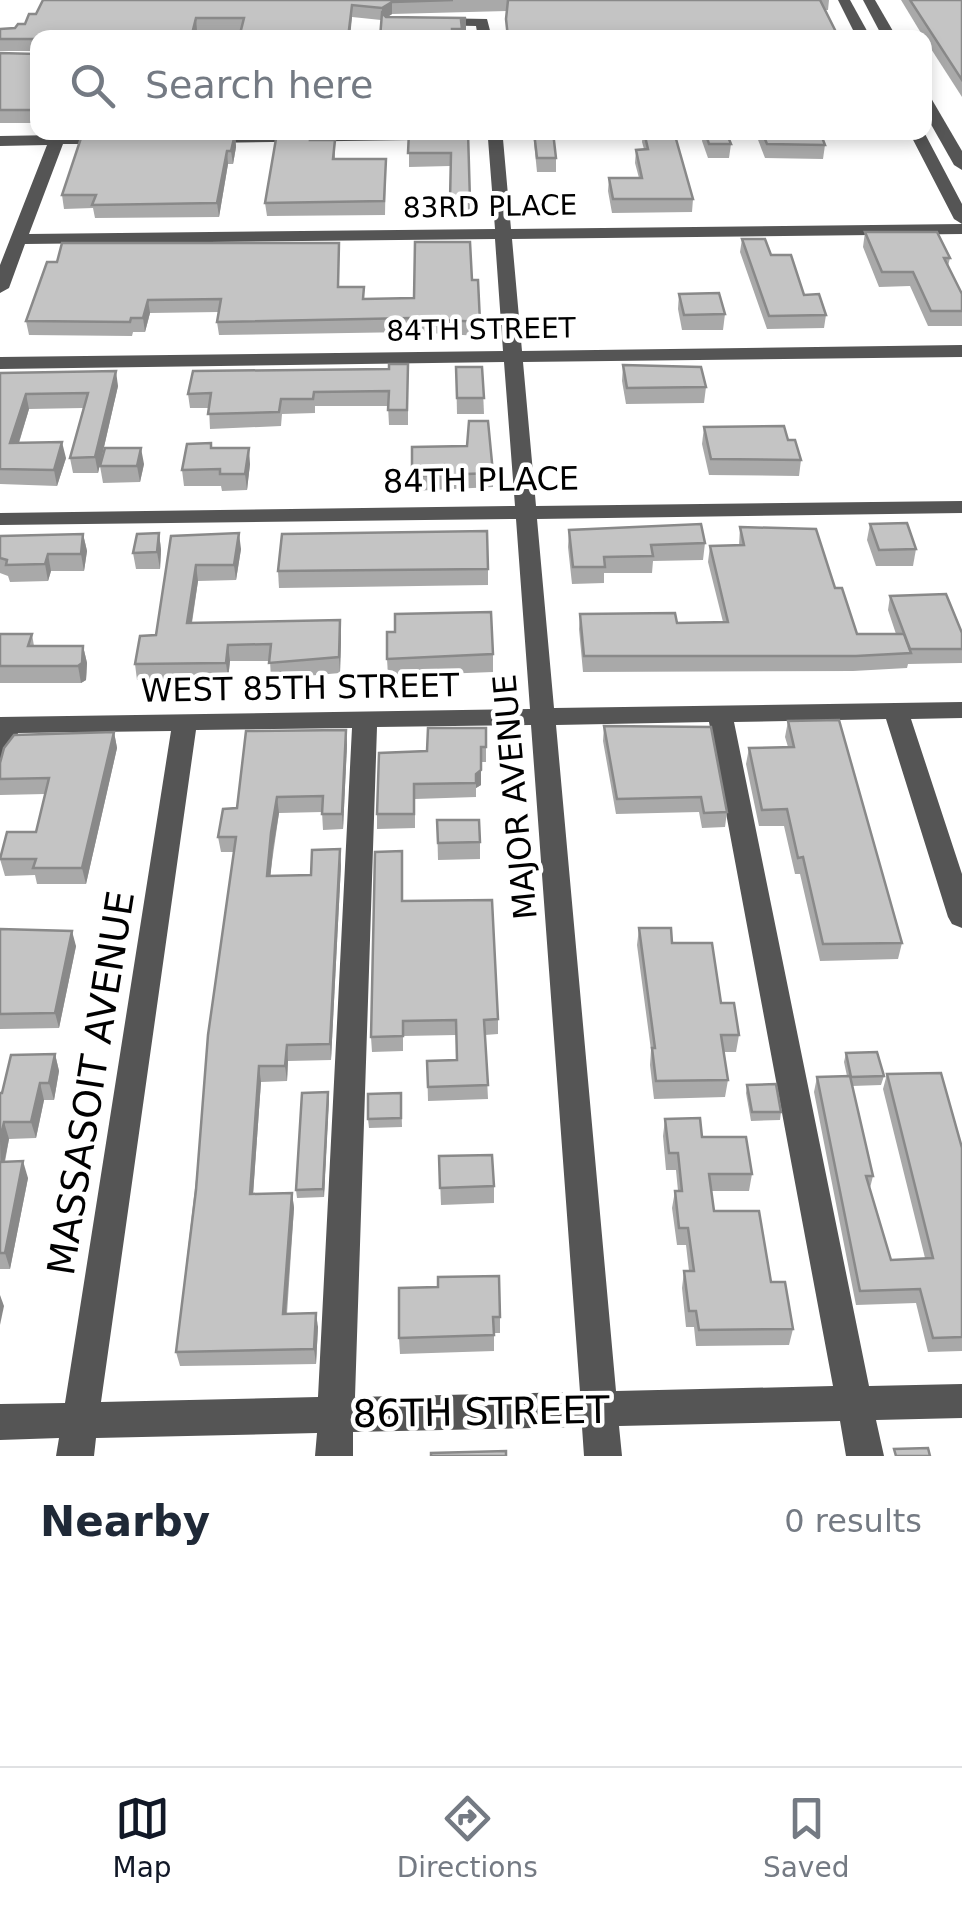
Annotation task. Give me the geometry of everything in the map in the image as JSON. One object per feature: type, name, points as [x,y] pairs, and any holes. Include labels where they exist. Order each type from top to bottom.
[{"type":"street","points":[[844,0],[860,30]]},
{"type":"street","points":[[868,0],[885,30]]},
{"type":"street","points":[[408,22],[480,22],[482,30]]},
{"type":"street","points":[[932,111],[962,165]]},
{"type":"street","points":[[932,130],[962,130]]},
{"type":"street","points":[[0,140],[57,140],[0,288]]},
{"type":"street","name":"MAJOR AVENUE","points":[[495,140],[603,1456]]},
{"type":"street","points":[[920,140],[962,218]]},
{"type":"street","name":"83RD PLACE","points":[[19,239],[962,229]]},
{"type":"street","name":"84TH STREET","points":[[0,362],[962,351]]},
{"type":"street","name":"84TH PLACE","points":[[0,518],[962,507]]},
{"type":"street","name":"WEST 85TH STREET","points":[[4,725],[962,710]]},
{"type":"street","points":[[896,711],[962,917]]},
{"type":"street","points":[[720,714],[865,1456]]},
{"type":"street","points":[[334,1456],[364,719]]},
{"type":"street","name":"MASSASOIT AVENUE","points":[[77,1438],[185,722]]},
{"type":"street","points":[[0,756],[4,725]]},
{"type":"street","name":"86TH STREET","points":[[0,1422],[77,1438],[336,1415],[962,1401]]},
{"type":"building","points":[[43,0],[453,0],[392,2],[382,8],[352,5],[349,30],[241,30],[244,18],[196,18],[193,30],[30,30],[30,39],[0,39],[0,29],[25,24],[29,14],[36,14]]},
{"type":"building","points":[[508,0],[820,0],[835,30],[507,30]]},
{"type":"building","points":[[910,0],[962,0],[962,80],[932,30]]},
{"type":"building","points":[[382,13],[386,17],[466,18],[461,20],[462,29],[381,30]]},
{"type":"building","points":[[0,53],[30,54],[30,110],[0,110]]},
{"type":"building","points":[[80,140],[234,140],[231,151],[227,151],[217,203],[92,205],[96,195],[62,195]]},
{"type":"building","points":[[276,140],[335,140],[333,159],[386,159],[384,201],[265,203]]},
{"type":"building","points":[[409,140],[468,140],[470,201],[450,201],[451,153],[408,153]]},
{"type":"building","points":[[535,140],[554,140],[556,158],[537,158]]},
{"type":"building","points":[[646,140],[676,140],[693,199],[613,199],[609,178],[642,178],[636,150],[648,149]]},
{"type":"building","points":[[708,140],[729,140],[731,144],[709,144]]},
{"type":"building","points":[[765,140],[823,140],[825,145],[767,144]]},
{"type":"building","points":[[865,232],[937,232],[950,258],[944,258],[962,294],[962,311],[931,311],[913,272],[882,272]]},
{"type":"building","points":[[742,239],[765,239],[771,255],[791,255],[804,295],[819,294],[826,315],[769,316]]},
{"type":"building","points":[[415,242],[470,242],[472,280],[478,280],[480,322],[411,318],[217,322],[221,299],[148,300],[143,318],[131,318],[130,322],[26,321],[47,262],[57,262],[62,243],[339,243],[338,287],[364,287],[363,299],[414,298]]},
{"type":"building","points":[[719,293],[725,314],[684,315],[679,294]]},
{"type":"building","points":[[389,364],[408,364],[407,410],[388,410],[389,391],[314,392],[313,399],[281,399],[279,412],[208,414],[211,393],[188,394],[193,371],[389,369]]},
{"type":"building","points":[[623,365],[701,367],[706,387],[627,388]]},
{"type":"building","points":[[456,367],[482,367],[484,398],[457,398]]},
{"type":"building","points":[[116,371],[95,457],[70,458],[88,393],[26,394],[10,443],[62,442],[54,470],[0,469],[0,373]]},
{"type":"building","points":[[469,421],[488,421],[493,473],[412,476],[412,447],[467,446]]},
{"type":"building","points":[[784,426],[788,440],[795,440],[801,460],[711,459],[704,427]]},
{"type":"building","points":[[211,443],[211,448],[249,448],[245,474],[220,474],[220,469],[182,470],[187,444]]},
{"type":"building","points":[[105,448],[141,448],[137,466],[100,466]]},
{"type":"building","points":[[907,523],[916,549],[879,550],[870,524]]},
{"type":"building","points":[[701,524],[705,543],[651,545],[653,556],[604,557],[605,567],[573,567],[569,530]]},
{"type":"building","points":[[740,527],[816,529],[835,588],[842,588],[857,634],[904,634],[911,653],[584,656],[580,614],[675,613],[677,623],[728,622],[710,546],[744,545]]},
{"type":"building","points":[[487,531],[488,569],[278,571],[282,534]]},
{"type":"building","points":[[159,533],[157,552],[133,553],[137,534]]},
{"type":"building","points":[[239,533],[234,565],[196,565],[187,623],[340,620],[339,657],[269,663],[271,644],[228,645],[226,663],[135,664],[140,636],[156,635],[171,536]]},
{"type":"building","points":[[83,534],[81,554],[48,554],[45,564],[6,565],[7,560],[0,558],[0,536]]},
{"type":"building","points":[[946,594],[962,633],[962,649],[910,649],[890,596]]},
{"type":"building","points":[[491,612],[493,654],[387,659],[387,632],[395,632],[395,614]]},
{"type":"building","points":[[0,634],[32,634],[28,646],[83,646],[82,663],[0,666]]},
{"type":"building","points":[[839,720],[902,943],[823,944],[803,857],[798,858],[787,809],[762,810],[749,748],[794,747],[788,721]]},
{"type":"building","points":[[604,726],[711,727],[727,812],[704,813],[701,797],[617,799]]},
{"type":"building","points":[[428,728],[486,728],[486,747],[481,747],[481,770],[476,774],[476,783],[414,784],[414,814],[377,814],[379,753],[427,751]]},
{"type":"building","points":[[346,730],[342,814],[322,814],[323,796],[277,797],[267,876],[311,875],[312,850],[340,849],[330,1044],[287,1045],[285,1066],[259,1066],[250,1194],[292,1193],[283,1314],[316,1313],[314,1349],[176,1352],[196,1190],[208,1035],[236,837],[218,837],[223,809],[237,808],[246,731]]},
{"type":"building","points":[[114,732],[82,868],[33,868],[36,859],[0,859],[7,832],[36,832],[49,778],[0,779],[4,748],[14,735]]},
{"type":"building","points":[[437,820],[479,820],[480,842],[438,843]]},
{"type":"building","points":[[402,851],[402,901],[492,900],[498,1019],[484,1020],[488,1085],[428,1087],[427,1061],[457,1060],[456,1020],[403,1021],[403,1036],[371,1037],[375,852]]},
{"type":"building","points":[[639,928],[671,928],[672,943],[712,943],[721,1003],[734,1003],[739,1035],[721,1035],[728,1080],[656,1081]]},
{"type":"building","points":[[0,929],[72,931],[55,1013],[0,1014]]},
{"type":"building","points":[[877,1052],[884,1076],[851,1077],[846,1053]]},
{"type":"building","points":[[55,1054],[49,1083],[40,1083],[31,1122],[4,1122],[0,1141],[0,1093],[11,1055]]},
{"type":"building","points":[[941,1073],[962,1148],[962,1337],[933,1338],[920,1289],[860,1291],[817,1077],[850,1076],[873,1176],[866,1176],[891,1260],[933,1258],[887,1074]]},
{"type":"building","points":[[776,1084],[781,1112],[752,1112],[747,1085]]},
{"type":"building","points":[[328,1092],[323,1189],[296,1190],[302,1093]]},
{"type":"building","points":[[401,1093],[401,1118],[368,1119],[368,1094]]},
{"type":"building","points":[[700,1118],[702,1137],[746,1137],[752,1174],[709,1174],[714,1211],[759,1211],[771,1282],[785,1282],[793,1329],[699,1330],[696,1311],[689,1311],[684,1271],[694,1271],[688,1228],[679,1228],[675,1191],[682,1191],[678,1153],[669,1153],[665,1119]]},
{"type":"building","points":[[492,1155],[494,1186],[440,1188],[439,1156]]},
{"type":"building","points":[[23,1161],[5,1253],[0,1253],[0,1162]]},
{"type":"building","points":[[499,1276],[500,1317],[493,1317],[494,1335],[399,1338],[399,1288],[438,1287],[438,1277]]},
{"type":"building","points":[[928,1448],[930,1456],[896,1456],[894,1449]]},
{"type":"building","points":[[506,1451],[506,1456],[431,1456],[431,1453]]}]
